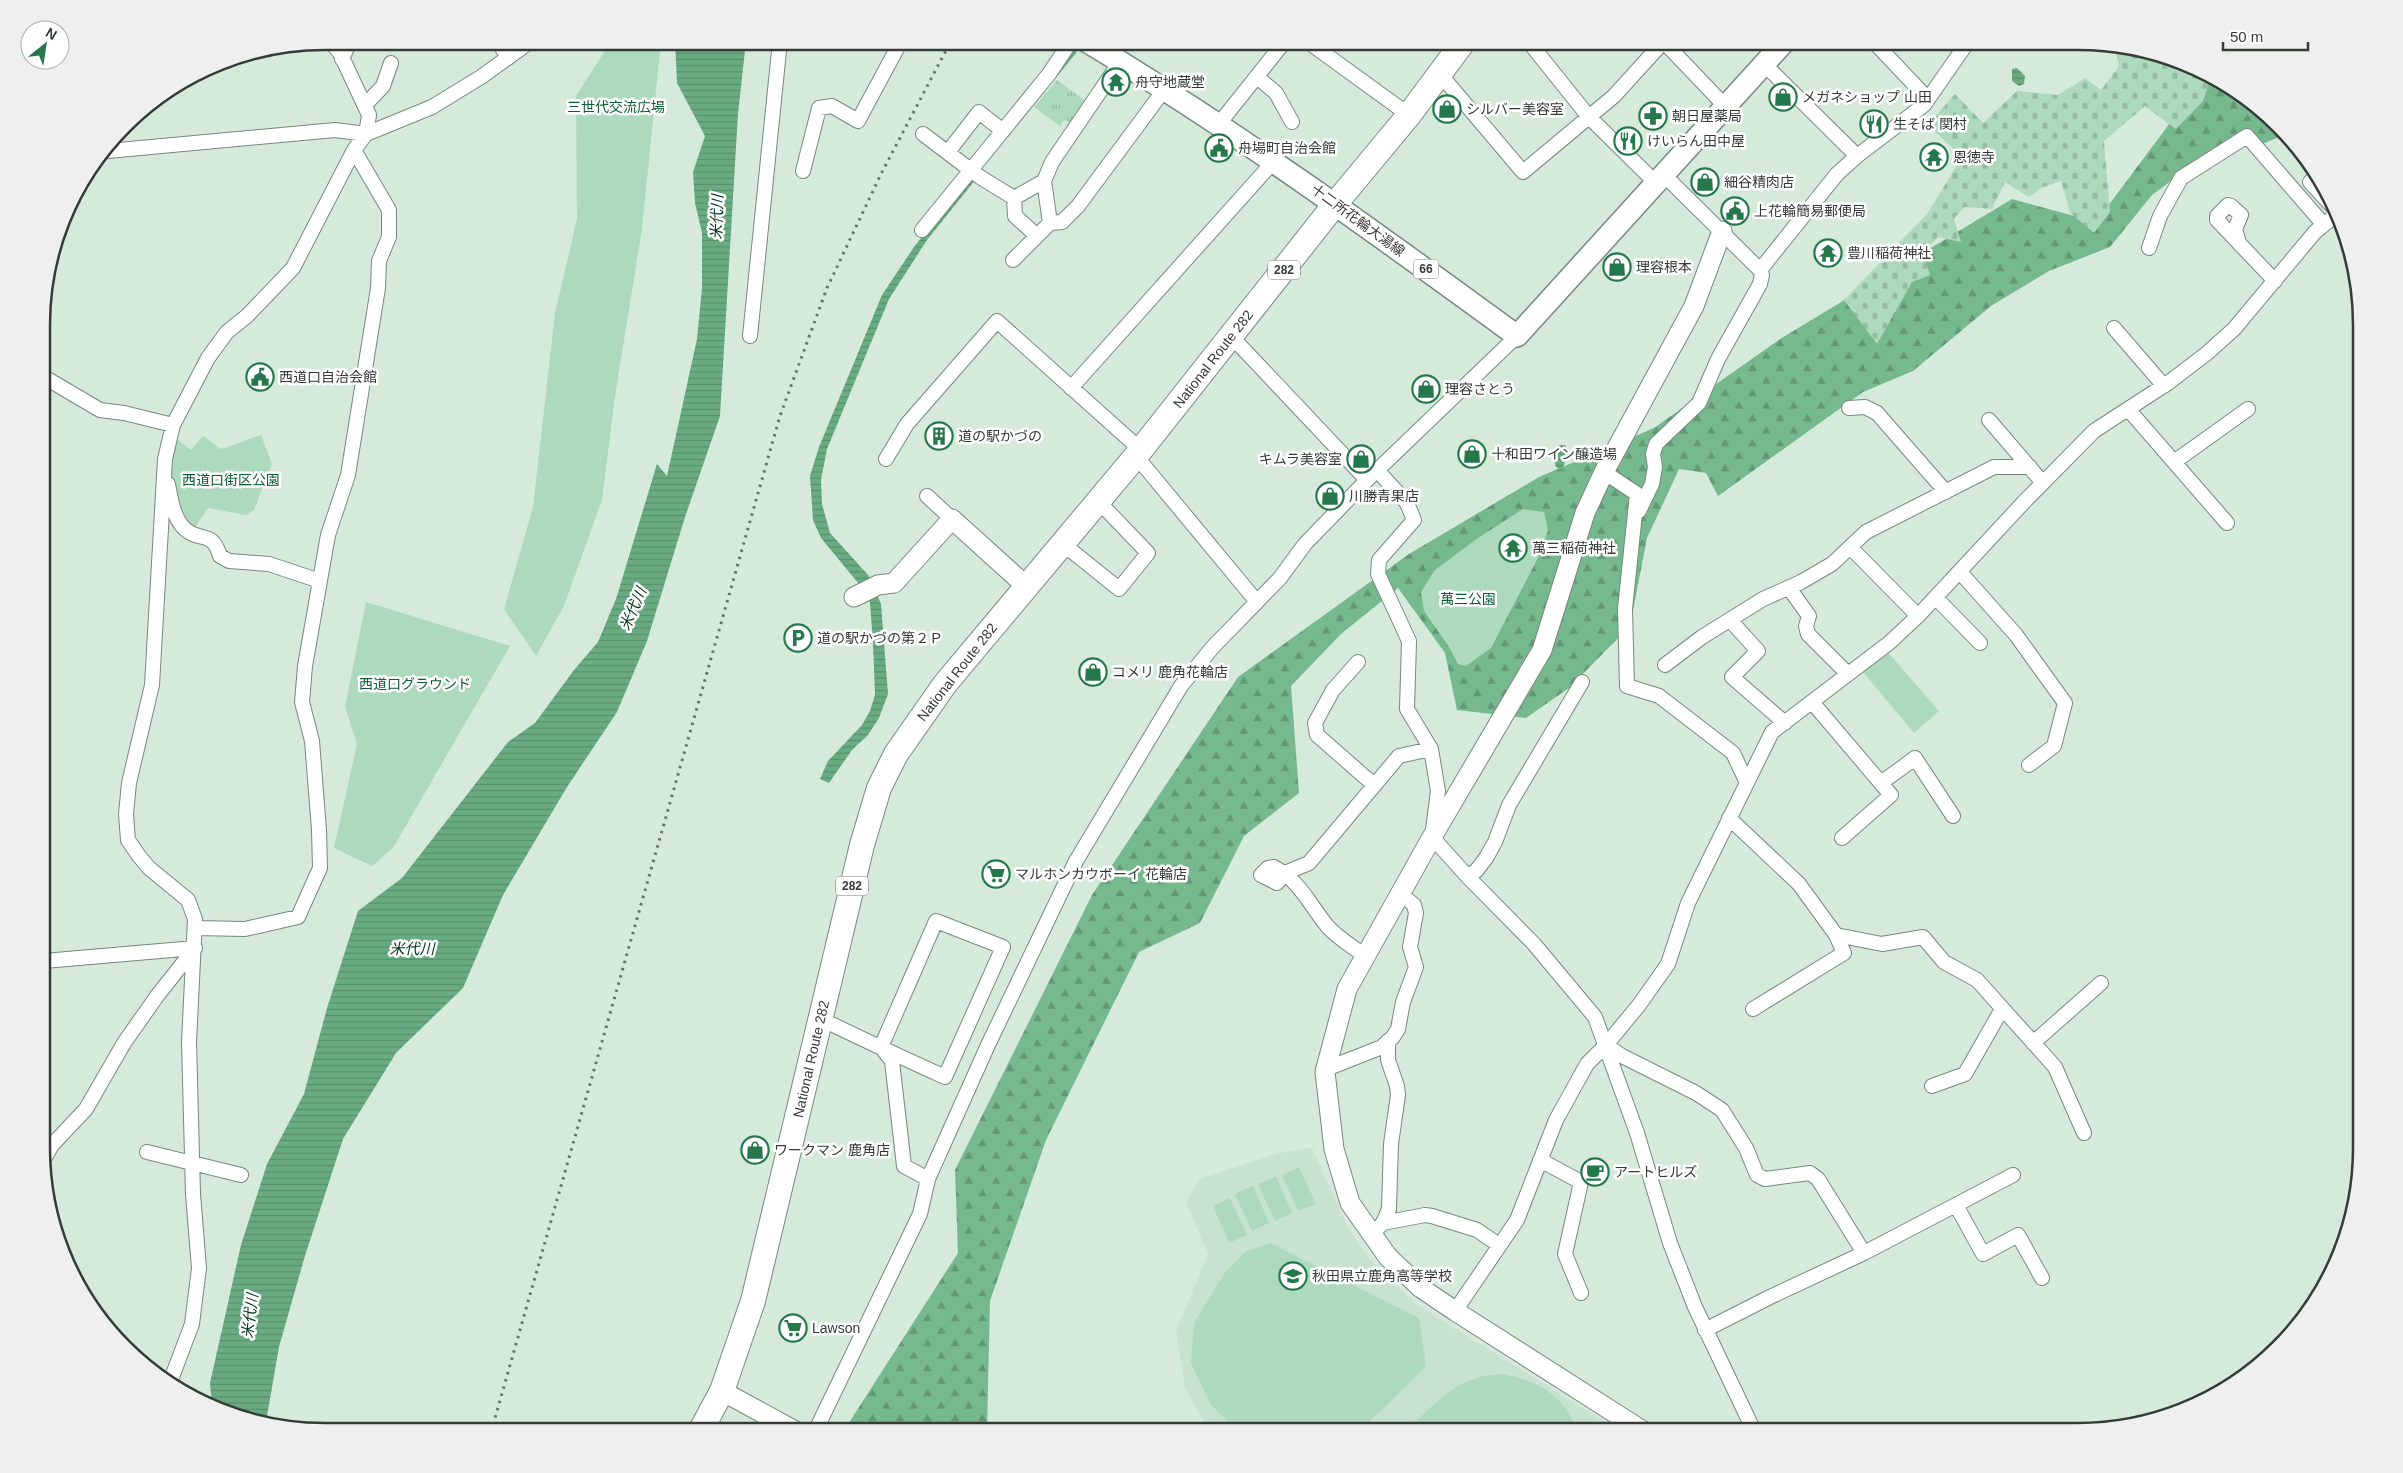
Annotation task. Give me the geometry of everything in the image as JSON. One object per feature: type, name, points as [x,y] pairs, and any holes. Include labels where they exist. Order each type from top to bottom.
[{"type":"highway","name":"National Route 282","points":[[705,1423],[722,1390],[753,1301],[862,845],[879,788],[896,754],[945,684],[1099,502],[1336,203],[1409,115],[1457,50]]},
{"type":"main road","name":"十二所花輪大湯線","points":[[1101,50],[1336,203],[1517,336]]},
{"type":"main road","points":[[1517,336],[1777,50]]},
{"type":"street","points":[[172,1377],[192,1324],[200,1268],[192,1163],[189,1042],[195,919],[188,900],[149,868],[128,840],[126,814],[129,783],[152,685],[164,469],[173,425],[192,385],[227,332],[247,316],[293,268],[354,150],[366,134],[369,115],[338,50]]},
{"type":"street","points":[[342,59],[346,50]]},
{"type":"street","points":[[503,50],[508,58]]},
{"type":"street","points":[[112,151],[335,130],[366,134],[432,107],[519,50]]},
{"type":"street","points":[[750,336],[779,50]]},
{"type":"street","points":[[802,172],[819,108],[832,106],[858,121],[896,50]]},
{"type":"street","points":[[922,230],[976,173],[1003,131],[1049,74],[1065,50]]},
{"type":"street","points":[[1218,125],[1279,50]]},
{"type":"street","points":[[1319,50],[1409,115]]},
{"type":"street","points":[[1535,50],[1589,117],[1722,231],[1760,270],[1762,275],[1760,284],[1718,359],[1699,403],[1656,444],[1653,454],[1655,468],[1652,484],[1634,522]]},
{"type":"street","points":[[1440,74],[1523,172],[1614,96],[1656,50]]},
{"type":"street","points":[[1672,50],[1725,106]]},
{"type":"street","points":[[1882,50],[1928,99]]},
{"type":"street","points":[[1760,270],[1776,252],[1802,215],[1837,174],[1857,156],[1924,105],[1962,50]]},
{"type":"street","points":[[1050,223],[1044,181],[1052,162],[1120,62]]},
{"type":"street","points":[[365,105],[383,86],[391,63]]},
{"type":"street","points":[[1764,64],[1857,156]]},
{"type":"street","points":[[1257,77],[1276,93],[1292,122]]},
{"type":"street","points":[[1013,260],[1050,223],[1062,222],[1078,206],[1164,90]]},
{"type":"street","points":[[948,152],[979,112],[1003,131]]},
{"type":"street","points":[[923,134],[1014,198]]},
{"type":"street","points":[[2149,248],[2160,216],[2181,178],[2247,136],[2324,225]]},
{"type":"street","points":[[195,928],[246,930],[298,917],[320,868],[312,741],[302,702],[305,666],[328,535],[348,476],[378,288],[379,261],[389,237],[389,210],[354,150]]},
{"type":"street","points":[[1071,388],[1274,161]]},
{"type":"street","points":[[2312,180],[2310,182],[2318,191]]},
{"type":"street","points":[[1014,198],[1044,181]]},
{"type":"street","points":[[1014,198],[1015,216],[1037,236]]},
{"type":"street","points":[[1455,1311],[1517,1220],[1556,1120],[1587,1064],[1606,1045],[1639,1005],[1668,964],[1688,903],[1772,732],[1889,643],[1918,616],[2094,431],[2164,386],[2206,354],[2234,329],[2315,232],[2331,219]]},
{"type":"street","points":[[1630,1423],[1421,1288],[1388,1257],[1377,1229],[1350,1203],[1334,1149],[1326,1069],[1346,989],[1432,837],[1542,650],[1585,513],[1604,472],[1694,306],[1722,231]]},
{"type":"street","points":[[2239,243],[2275,281]]},
{"type":"street","points":[[886,459],[906,424],[997,321],[1071,388],[1138,453],[1257,602]]},
{"type":"street","points":[[2114,328],[2164,386]]},
{"type":"street","points":[[1231,336],[1367,480]]},
{"type":"street","points":[[819,1423],[920,1214],[928,1179],[988,1045],[1076,861],[1181,686],[1212,648],[1280,578],[1305,544],[1377,470],[1517,336]]},
{"type":"street","points":[[50,381],[100,410],[124,413],[173,425]]},
{"type":"street","points":[[1849,408],[1865,407],[1877,414],[1946,492]]},
{"type":"street","points":[[2128,408],[2227,523]]},
{"type":"street","points":[[2174,462],[2248,409]]},
{"type":"street","points":[[1989,420],[2043,483]]},
{"type":"street","points":[[1665,664],[1702,637],[1764,599],[1789,588],[1832,564],[1866,532],[1994,467],[2030,467]]},
{"type":"street","points":[[164,469],[177,519],[185,529],[209,538],[217,544],[220,556],[229,561],[269,564],[320,581]]},
{"type":"street","points":[[1377,470],[1407,503],[1414,520],[1379,560],[1378,574],[1409,641],[1407,709],[1431,749],[1438,791],[1432,837],[1563,977],[1595,1017],[1637,1133],[1670,1243],[1705,1330],[1750,1423]]},
{"type":"street","points":[[1604,472],[1637,494],[1625,608],[1627,686],[1660,696],[1733,753],[1747,783]]},
{"type":"street","points":[[927,496],[1026,586]]},
{"type":"street","points":[[1063,544],[1119,589],[1148,553],[1099,502]]},
{"type":"street","points":[[856,595],[894,582],[952,519]]},
{"type":"street","points":[[1851,548],[1918,616]]},
{"type":"street","points":[[1960,572],[2016,635],[2065,704],[2054,746],[2029,765]]},
{"type":"street","points":[[1789,588],[1809,616],[1806,626],[1808,634],[1848,674]]},
{"type":"street","points":[[1936,598],[1980,643]]},
{"type":"street","points":[[1730,620],[1758,652],[1732,677],[1785,723]]},
{"type":"street","points":[[1358,662],[1333,690],[1315,723],[1316,735],[1374,785]]},
{"type":"street","points":[[1467,876],[1476,871],[1486,858],[1495,842],[1508,804],[1582,682]]},
{"type":"street","points":[[1812,702],[1891,795],[1842,838]]},
{"type":"street","points":[[1365,956],[1330,928],[1304,891],[1285,873],[1309,863],[1400,756],[1431,749]]},
{"type":"street","points":[[1881,783],[1915,758],[1953,816]]},
{"type":"street","points":[[1729,818],[1799,884],[1836,935],[1844,953],[1752,1009]]},
{"type":"street","points":[[1326,1069],[1382,1047],[1398,1029],[1403,1002],[1416,967],[1410,947],[1416,913],[1414,905],[1400,893]]},
{"type":"street","points":[[821,1019],[881,1048],[945,1077],[1003,948],[936,920],[881,1048]]},
{"type":"street","points":[[1836,935],[1882,944],[1923,937],[1944,962],[1977,980],[2055,1067],[2084,1133]]},
{"type":"street","points":[[50,960],[195,948]]},
{"type":"street","points":[[50,1148],[86,1109],[124,1042],[195,948]]},
{"type":"street","points":[[2033,1043],[2101,982]]},
{"type":"street","points":[[1932,1086],[1965,1074],[2002,1009]]},
{"type":"street","points":[[1377,1229],[1389,1209],[1391,1144],[1398,1095],[1397,1086],[1388,1060],[1388,1041]]},
{"type":"street","points":[[1606,1045],[1622,1056],[1696,1093],[1722,1110],[1746,1148],[1757,1175],[1766,1179],[1810,1173],[1818,1179],[1864,1253]]},
{"type":"street","points":[[881,1048],[892,1062],[904,1166],[928,1179]]},
{"type":"street","points":[[147,1152],[241,1175]]},
{"type":"street","points":[[1540,1160],[1581,1182],[1565,1254],[1581,1293]]},
{"type":"street","points":[[1705,1330],[1864,1253],[2013,1175]]},
{"type":"street","points":[[1956,1205],[1983,1254],[2018,1236],[2042,1278]]},
{"type":"street","points":[[1377,1229],[1424,1215],[1432,1216],[1477,1230],[1499,1245]]},
{"type":"street","points":[[722,1390],[781,1423]]},
{"type":"shaded area","name":"秋田県立鹿角高等学校","points":[[1312,1148],[1349,1230],[1371,1260],[1416,1304],[1607,1423],[1205,1423],[1185,1388],[1176,1331],[1208,1254],[1186,1202],[1200,1179],[1282,1152]]},
{"type":"green space","name":"三世代交流広場","points":[[605,50],[660,50],[642,229],[615,396],[602,500],[564,606],[536,656],[504,609],[533,507],[555,313],[577,219],[576,96]]},
{"type":"green space","points":[[2116,52],[2149,59],[2183,71],[2209,83],[2203,101],[2176,129],[2145,106],[2104,141],[2110,212],[2094,233],[2070,213],[2061,181],[2041,188],[2029,197],[2005,182],[1992,209],[1964,207],[1954,219],[1961,242],[1938,237],[1923,252],[1930,275],[1912,282],[1877,344],[1844,300],[1927,214],[1962,157],[1928,125],[1955,94],[1983,123],[2017,91],[2058,95],[2085,78],[2101,90],[2119,66]]},
{"type":"green space","points":[[1057,80],[1088,103],[1072,124],[1064,120],[1060,126],[1034,107]]},
{"type":"green space","points":[[2202,80],[2231,96],[2246,107],[2279,137],[2262,144],[2210,152],[2152,195],[2110,247],[2049,271],[1991,306],[1913,371],[1863,392],[1718,496],[1706,473],[1679,469],[1647,538],[1630,626],[1569,688],[1526,718],[1457,710],[1445,653],[1398,588],[1341,634],[1291,686],[1299,793],[1244,836],[1200,923],[1139,952],[1046,1140],[990,1301],[987,1423],[849,1423],[958,1253],[955,1170],[1092,895],[1238,677],[1409,554],[1539,477],[1654,428],[1780,339],[2012,199],[2096,222]]},
{"type":"green space","name":"西道口街区公園","points":[[261,435],[272,464],[254,510],[246,515],[208,508],[193,530],[177,514],[169,461],[176,438],[191,450],[203,436],[221,449]]},
{"type":"green space","name":"萬三公園","points":[[1523,509],[1544,512],[1548,530],[1539,556],[1491,648],[1466,666],[1458,664],[1449,647],[1424,611],[1421,592],[1435,570],[1478,538]]},
{"type":"green space","name":"西道口グラウンド","points":[[366,602],[510,646],[393,848],[372,866],[334,848],[357,744],[345,707]]},
{"type":"green space","points":[[1886,650],[1939,711],[1914,733],[1862,671]]},
{"type":"green space","points":[[1299,1167],[1316,1204],[1298,1211],[1282,1175]]},
{"type":"green space","points":[[1276,1176],[1292,1213],[1275,1221],[1258,1184]]},
{"type":"green space","points":[[1253,1186],[1269,1223],[1252,1231],[1235,1194]]},
{"type":"green space","points":[[1230,1198],[1247,1235],[1229,1243],[1213,1206]]},
{"type":"green space","points":[[1270,1243],[1419,1318],[1426,1366],[1368,1423],[1229,1423],[1210,1404],[1191,1363],[1194,1323],[1224,1274],[1245,1252]]},
{"type":"green space","points":[[1501,1374],[1526,1380],[1537,1385],[1557,1398],[1565,1407],[1573,1423],[1414,1423],[1448,1393],[1471,1380]]},
{"type":"water","name":"米代川","points":[[675,50],[745,50],[738,114],[720,416],[685,517],[647,641],[617,712],[567,787],[503,895],[463,988],[396,1053],[343,1139],[304,1259],[279,1347],[267,1417],[254,1414],[211,1398],[210,1383],[241,1245],[267,1164],[304,1094],[327,1008],[358,911],[402,878],[508,742],[535,723],[574,670],[598,642],[616,599],[657,464],[667,476],[697,339],[702,288],[702,233],[695,203],[693,172],[705,136],[677,83]]},
{"type":"water","points":[[2017,68],[2025,76],[2024,84],[2019,86],[2012,81],[2012,69]]},
{"type":"water","points":[[972,174],[976,179],[927,240],[889,299],[827,449],[821,480],[822,504],[830,533],[869,576],[881,604],[888,694],[879,718],[868,735],[852,750],[829,783],[820,779],[828,761],[862,725],[870,711],[875,695],[873,643],[870,603],[859,584],[821,538],[813,520],[810,476],[819,447],[882,295],[914,247]]},
{"type":"water","points":[[1559,445],[1565,445],[1569,452],[1562,470],[1556,467],[1554,457],[1554,452]]},
{"type":"waterway","points":[[1057,74],[1075,52]]},
{"type":"railway","points":[[494,1423],[780,416],[827,288],[882,172],[946,50]]},
{"type":"place","name":"舟守地蔵堂","points":[[1116,82]]},
{"type":"place","name":"メガネショップ 山田","points":[[1783,97]]},
{"type":"place","name":"シルバー美容室","points":[[1447,109]]},
{"type":"place","name":"朝日屋薬局","points":[[1653,116]]},
{"type":"place","name":"生そば 関村","points":[[1874,124]]},
{"type":"place","name":"けいらん田中屋","points":[[1628,141]]},
{"type":"place","name":"舟場町自治会館","points":[[1219,148]]},
{"type":"place","name":"恩徳寺","points":[[1934,157]]},
{"type":"place","name":"細谷精肉店","points":[[1705,182]]},
{"type":"place","name":"上花輪簡易郵便局","points":[[1735,211]]},
{"type":"place","name":"豊川稲荷神社","points":[[1828,253]]},
{"type":"place","name":"理容根本","points":[[1617,267]]},
{"type":"place","name":"西道口自治会館","points":[[260,377]]},
{"type":"place","name":"理容さとう","points":[[1426,389]]},
{"type":"place","name":"道の駅かづの","points":[[939,436]]},
{"type":"place","name":"十和田ワイン醸造場","points":[[1472,454]]},
{"type":"place","name":"キムラ美容室","points":[[1361,459]]},
{"type":"place","name":"川勝青果店","points":[[1330,496]]},
{"type":"place","name":"萬三稲荷神社","points":[[1513,548]]},
{"type":"place","name":"道の駅かづの第２Ｐ","points":[[798,638]]},
{"type":"place","name":"コメリ 鹿角花輪店","points":[[1093,672]]},
{"type":"place","name":"マルホンカウボーイ 花輪店","points":[[996,874]]},
{"type":"place","name":"ワークマン 鹿角店","points":[[755,1150]]},
{"type":"place","name":"アートヒルズ","points":[[1595,1172]]},
{"type":"place","name":"秋田県立鹿角高等学校","points":[[1293,1276]]},
{"type":"place","name":"Lawson","points":[[793,1328]]}]
